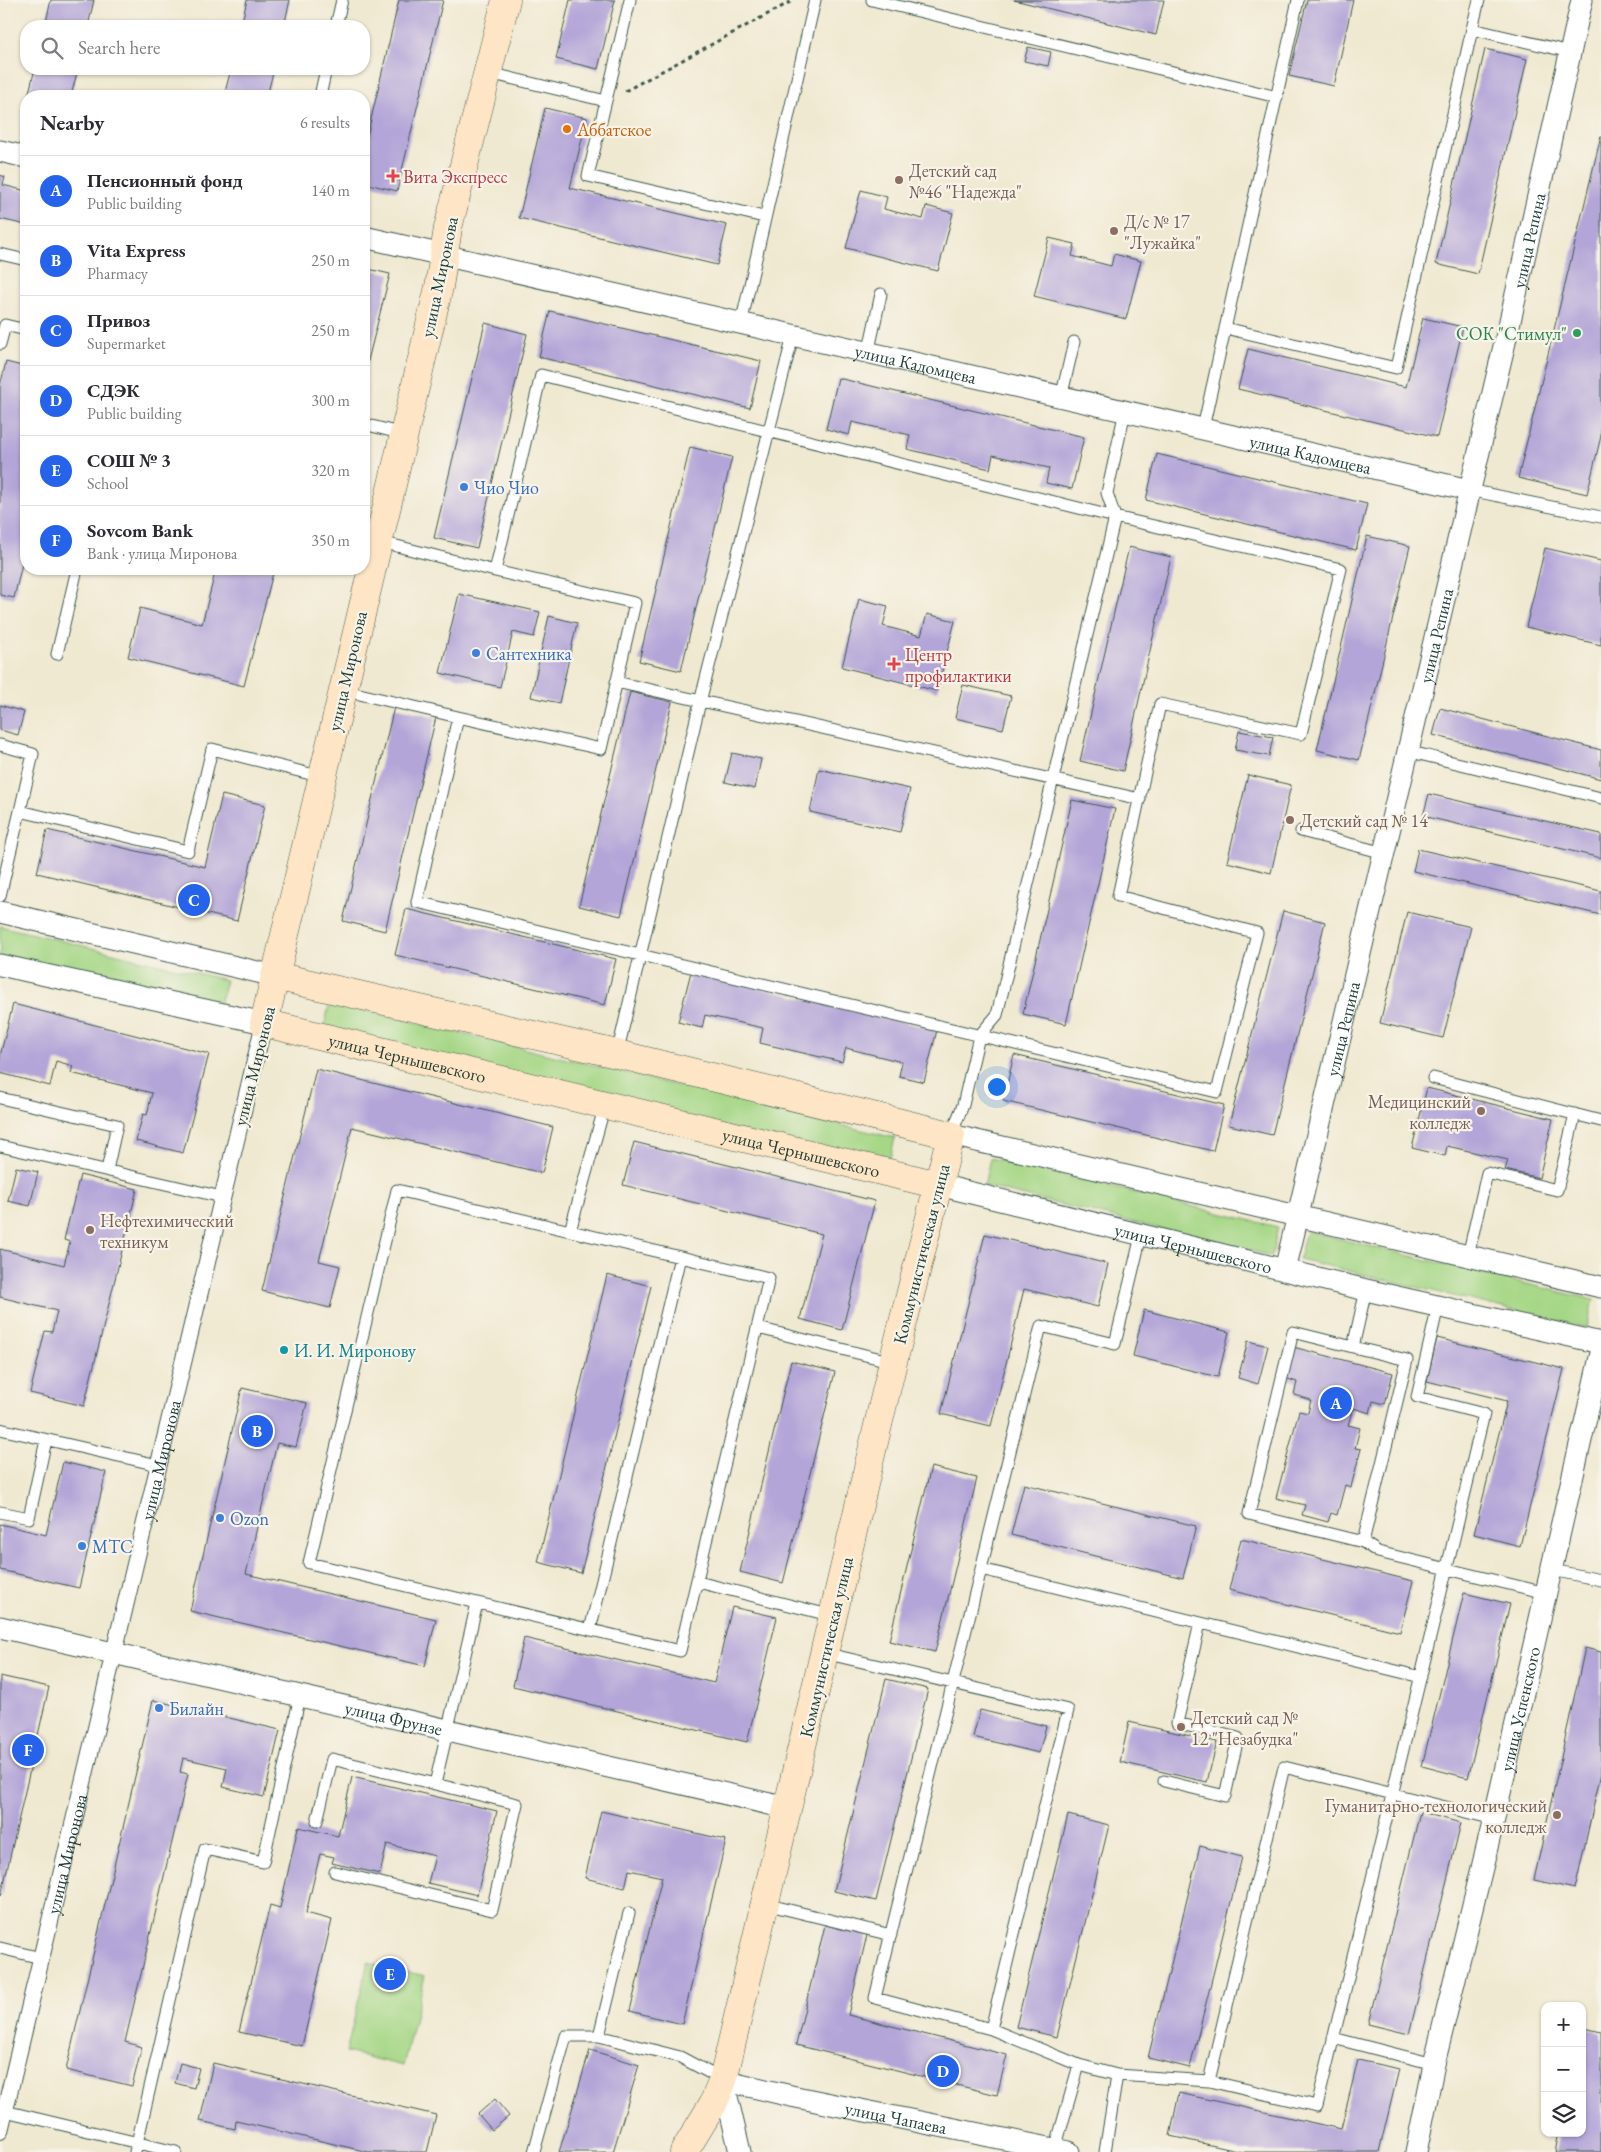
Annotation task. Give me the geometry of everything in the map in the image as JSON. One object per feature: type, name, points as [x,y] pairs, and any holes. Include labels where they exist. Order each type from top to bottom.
[{"type":"main road","name":"улица Миронова","points":[[370,571],[445,257],[448,228],[489,73],[506,0]]},
{"type":"main road","name":"улица Миронова","points":[[264,1024],[369,575]]},
{"type":"main road","points":[[275,976],[617,1054],[951,1135]]},
{"type":"main road","name":"улица Чернышевского","points":[[264,1024],[939,1185]]},
{"type":"main road","name":"Коммунистическая улица","points":[[684,2152],[713,2104],[723,2080],[894,1362],[951,1135]]},
{"type":"street","name":"улица Репина","points":[[1284,1270],[1510,321],[1582,0]]},
{"type":"street","points":[[0,150],[20,155]]},
{"type":"street","name":"улица Кадомцева","points":[[370,239],[1469,490]]},
{"type":"street","points":[[0,912],[275,976]]},
{"type":"street","name":"улица Чернышевского","points":[[0,965],[264,1024]]},
{"type":"street","name":"улица Миронова","points":[[0,2131],[264,1024]]},
{"type":"street","points":[[951,1135],[1601,1287]]},
{"type":"street","name":"улица Чернышевского","points":[[939,1185],[1366,1290],[1601,1343]]},
{"type":"street","name":"улица Успенского","points":[[1416,2152],[1434,2064],[1494,1819],[1601,1353]]},
{"type":"street","name":"улица Фрунзе","points":[[0,1627],[787,1808]]},
{"type":"street","points":[[723,2080],[740,2152]]},
{"type":"street","name":"улица Чапаева","points":[[723,2080],[791,2096],[1062,2150]]},
{"type":"lane","points":[[337,20],[342,0]]},
{"type":"lane","points":[[630,0],[588,176],[764,217]]},
{"type":"lane","points":[[741,324],[815,0]]},
{"type":"lane","points":[[872,0],[1276,97]]},
{"type":"lane","points":[[1202,428],[1226,328],[1298,0]]},
{"type":"lane","points":[[1226,328],[1396,368],[1479,0]]},
{"type":"lane","points":[[1472,29],[1570,52]]},
{"type":"lane","points":[[489,73],[606,101]]},
{"type":"lane","points":[[321,90],[325,75]]},
{"type":"lane","points":[[0,254],[20,259]]},
{"type":"lane","points":[[868,354],[881,294]]},
{"type":"lane","points":[[0,344],[5,325],[20,329]]},
{"type":"lane","points":[[617,1054],[700,702],[792,336]]},
{"type":"lane","points":[[1061,398],[1074,342]]},
{"type":"lane","points":[[458,717],[417,902],[1217,1092],[1257,933],[1118,896],[1160,704],[1301,734],[1341,569],[1115,517],[541,375],[495,571]]},
{"type":"lane","points":[[951,1135],[963,1106],[980,1036],[997,1015],[1054,779],[1115,517],[1107,493],[1125,411]]},
{"type":"lane","points":[[370,426],[403,434]]},
{"type":"lane","points":[[1469,490],[1601,517]]},
{"type":"lane","points":[[342,690],[602,749],[635,603],[495,571],[377,541]]},
{"type":"lane","points":[[57,654],[76,575]]},
{"type":"lane","points":[[616,682],[1140,799]]},
{"type":"lane","points":[[0,745],[34,754],[0,896]]},
{"type":"lane","points":[[20,810],[188,851],[212,750],[322,777]]},
{"type":"lane","points":[[1407,751],[1601,798]]},
{"type":"lane","points":[[1301,831],[1384,853]]},
{"type":"lane","points":[[1433,1078],[1601,1121]]},
{"type":"lane","points":[[0,1098],[117,1125],[106,1170]]},
{"type":"lane","points":[[570,1231],[605,1105]]},
{"type":"lane","points":[[1468,1256],[1487,1173],[1557,1190],[1575,1114]]},
{"type":"lane","points":[[0,1146],[222,1197]]},
{"type":"lane","points":[[397,1190],[680,1257],[769,1278],[680,1652],[309,1563],[397,1190]]},
{"type":"lane","points":[[1141,1236],[1115,1344],[1041,1326],[875,1998],[991,2029],[1079,2065],[1117,2075],[1209,2081],[1317,2106],[1484,1414],[1416,1397],[1438,1306]]},
{"type":"lane","points":[[590,1630],[680,1257]]},
{"type":"lane","points":[[1353,1347],[1366,1290]]},
{"type":"lane","points":[[758,1328],[894,1362]]},
{"type":"lane","points":[[1363,1542],[1407,1360],[1293,1332],[1249,1514],[1363,1542],[1378,1552],[1546,1592]]},
{"type":"lane","points":[[0,1429],[158,1465]]},
{"type":"lane","points":[[0,1512],[29,1518],[46,1440]]},
{"type":"lane","points":[[981,1569],[1421,1677]]},
{"type":"lane","points":[[1552,1570],[1601,1580]]},
{"type":"lane","points":[[698,1582],[833,1616]]},
{"type":"lane","points":[[435,1784],[477,1603]]},
{"type":"lane","points":[[1164,1781],[1225,1796],[1236,1748],[1238,1738],[1177,1723],[1200,1623]]},
{"type":"lane","points":[[824,1653],[1068,1710],[991,2029]]},
{"type":"lane","points":[[136,2147],[205,1849],[263,1862],[300,1696]]},
{"type":"lane","points":[[317,1821],[332,1759],[517,1804],[492,1910],[335,1872]]},
{"type":"lane","points":[[1209,2081],[1284,1767],[1494,1819]]},
{"type":"lane","points":[[764,1904],[890,1935]]},
{"type":"lane","points":[[600,2036],[629,1913]]},
{"type":"lane","points":[[0,1948],[41,1958]]},
{"type":"lane","points":[[534,2152],[566,2036],[600,2036],[680,2057],[723,2080]]},
{"type":"lane","points":[[1333,2038],[1434,2064]]},
{"type":"lane","points":[[1062,2150],[1079,2065]]},
{"type":"lane","points":[[1105,2152],[1117,2075]]},
{"type":"lane","points":[[5,2111],[136,2147],[176,2152]]},
{"type":"path","points":[[606,101],[794,0]]},
{"type":"green space","points":[[0,926],[226,980],[219,1008],[0,956]]},
{"type":"green space","points":[[330,1002],[895,1138],[888,1166],[323,1030]]},
{"type":"green space","points":[[990,1158],[1278,1227],[1272,1256],[984,1186]]},
{"type":"green space","points":[[1306,1231],[1594,1300],[1587,1328],[1299,1259]]},
{"type":"green space","points":[[368,1962],[425,1976],[403,2066],[346,2052]]},
{"type":"building","points":[[51,0],[94,0],[89,20],[46,20]]},
{"type":"building","points":[[247,0],[290,0],[285,20],[242,20]]},
{"type":"building","points":[[399,0],[443,0],[397,191],[370,184],[370,123]]},
{"type":"building","points":[[570,0],[615,0],[598,69],[556,59]]},
{"type":"building","points":[[1014,0],[1164,0],[1156,35]]},
{"type":"building","points":[[1307,0],[1353,0],[1334,86],[1289,76]]},
{"type":"building","points":[[1028,47],[1051,52],[1048,66],[1024,61]]},
{"type":"building","points":[[1485,49],[1527,59],[1478,274],[1436,264]]},
{"type":"building","points":[[33,75],[76,75],[73,90],[30,90]]},
{"type":"building","points":[[229,75],[272,75],[269,90],[226,90]]},
{"type":"building","points":[[545,108],[587,118],[570,188],[727,225],[717,265],[519,218]]},
{"type":"building","name":"СОК \"Стимул\"","points":[[1601,136],[1601,436],[1587,494],[1518,478]]},
{"type":"building","points":[[0,175],[5,177],[3,185],[20,189],[20,224],[0,219]]},
{"type":"building","points":[[861,190],[887,197],[884,209],[923,219],[926,206],[953,213],[938,271],[846,248]]},
{"type":"building","points":[[1049,238],[1075,244],[1072,256],[1111,266],[1114,254],[1141,261],[1126,319],[1034,296]]},
{"type":"building","points":[[370,269],[390,274],[370,352]]},
{"type":"building","points":[[550,311],[761,361],[750,408],[539,357]]},
{"type":"building","points":[[1423,318],[1463,327],[1437,437],[1238,389],[1248,349],[1406,387]]},
{"type":"building","points":[[485,323],[527,334],[477,548],[434,538]]},
{"type":"building","points":[[6,362],[20,366],[20,572],[14,598],[0,595],[0,386]]},
{"type":"building","points":[[838,378],[1084,437],[1072,489],[1046,483],[1049,468],[993,455],[990,469],[907,449],[910,435],[852,422],[849,435],[826,429]]},
{"type":"building","points":[[690,447],[732,457],[681,671],[639,661]]},
{"type":"building","points":[[1157,454],[1367,504],[1356,550],[1146,500]]},
{"type":"building","points":[[1367,536],[1410,546],[1359,760],[1317,750]]},
{"type":"building","points":[[1129,547],[1171,557],[1123,771],[1080,761]]},
{"type":"building","points":[[1545,548],[1601,561],[1601,645],[1526,627]]},
{"type":"building","points":[[214,575],[272,575],[244,686],[128,657],[140,608],[202,624]]},
{"type":"building","points":[[459,594],[540,612],[534,637],[513,632],[500,687],[440,673]]},
{"type":"building","points":[[859,599],[888,606],[883,626],[921,636],[927,614],[955,621],[937,691],[842,667]]},
{"type":"building","points":[[549,616],[577,623],[559,703],[531,697]]},
{"type":"building","points":[[963,685],[1011,696],[1003,729],[955,718]]},
{"type":"building","points":[[630,692],[672,702],[621,916],[579,906]]},
{"type":"building","points":[[0,705],[24,712],[18,735],[0,730]]},
{"type":"building","points":[[394,707],[436,717],[385,931],[343,921]]},
{"type":"building","points":[[1440,708],[1601,750],[1601,779],[1433,735]]},
{"type":"building","points":[[1239,731],[1273,737],[1269,756],[1235,750]]},
{"type":"building","points":[[732,753],[761,759],[755,789],[725,782]]},
{"type":"building","points":[[819,769],[910,789],[900,832],[810,812]]},
{"type":"building","points":[[1248,775],[1291,785],[1271,873],[1227,862]]},
{"type":"building","points":[[1429,794],[1601,834],[1601,858],[1423,816]]},
{"type":"building","points":[[222,795],[265,805],[237,921],[37,873],[47,830],[205,867]]},
{"type":"building","points":[[1072,800],[1115,809],[1066,1024],[1023,1014]]},
{"type":"building","points":[[1418,849],[1601,891],[1601,915],[1413,871]]},
{"type":"building","points":[[406,909],[616,959],[605,1005],[395,955]]},
{"type":"building","points":[[1283,911],[1325,922],[1272,1135],[1229,1125]]},
{"type":"building","points":[[1407,912],[1471,927],[1443,1038],[1380,1023]]},
{"type":"building","points":[[691,972],[937,1030],[924,1082],[899,1076],[902,1062],[846,1048],[842,1062],[760,1043],[763,1028],[705,1015],[702,1028],[678,1022]]},
{"type":"building","points":[[13,1004],[209,1054],[183,1153],[136,1141],[143,1114],[147,1115],[152,1093],[71,1073],[73,1066],[56,1061],[50,1086],[0,1073],[0,1056]]},
{"type":"building","points":[[1014,1055],[1224,1105],[1213,1151],[1003,1101]]},
{"type":"building","points":[[316,1069],[553,1127],[542,1173],[352,1127],[319,1261],[340,1266],[330,1308],[262,1291]]},
{"type":"building","points":[[1427,1088],[1553,1119],[1539,1178],[1505,1170],[1508,1160],[1447,1146],[1445,1156],[1412,1148]]},
{"type":"building","points":[[634,1142],[875,1201],[842,1330],[800,1319],[822,1234],[623,1185]]},
{"type":"building","points":[[16,1167],[38,1172],[30,1206],[8,1201]]},
{"type":"building","points":[[80,1175],[137,1189],[84,1406],[30,1393],[45,1331],[52,1332],[57,1311],[0,1297],[0,1249],[64,1265],[70,1242],[64,1240]]},
{"type":"building","points":[[985,1234],[1108,1264],[1098,1307],[1024,1289],[991,1426],[941,1414]]},
{"type":"building","points":[[607,1275],[651,1286],[581,1573],[538,1562]]},
{"type":"building","points":[[1144,1310],[1229,1332],[1218,1377],[1133,1356]]},
{"type":"building","points":[[1437,1338],[1564,1369],[1520,1546],[1474,1534],[1507,1401],[1427,1381]]},
{"type":"building","points":[[1248,1341],[1268,1346],[1258,1384],[1238,1378]]},
{"type":"building","points":[[1293,1347],[1393,1373],[1385,1404],[1373,1401],[1370,1413],[1353,1408],[1348,1425],[1360,1428],[1355,1448],[1361,1449],[1351,1487],[1345,1485],[1337,1515],[1331,1513],[1328,1522],[1302,1515],[1305,1505],[1276,1498],[1299,1411],[1308,1413],[1311,1400],[1294,1395],[1297,1382],[1285,1378]]},
{"type":"building","points":[[791,1361],[835,1372],[783,1583],[740,1572]]},
{"type":"building","points":[[242,1388],[307,1403],[296,1447],[277,1443],[246,1574],[436,1619],[425,1666],[190,1611]]},
{"type":"building","points":[[63,1462],[106,1472],[79,1588],[0,1570],[0,1524],[46,1535]]},
{"type":"building","points":[[931,1467],[977,1478],[935,1652],[889,1641]]},
{"type":"building","points":[[1024,1484],[1196,1526],[1183,1578],[1011,1535]]},
{"type":"building","points":[[1241,1539],[1413,1581],[1400,1632],[1229,1590]]},
{"type":"building","points":[[1464,1593],[1510,1604],[1468,1778],[1422,1766]]},
{"type":"building","points":[[732,1607],[777,1617],[747,1742],[513,1686],[524,1638],[714,1683]]},
{"type":"building","points":[[1585,1648],[1601,1652],[1601,1773],[1575,1889],[1534,1880]]},
{"type":"building","points":[[0,1676],[49,1687],[1,1896],[0,1896]]},
{"type":"building","points":[[886,1679],[928,1689],[876,1901],[834,1891]]},
{"type":"building","points":[[153,1700],[280,1730],[264,1797],[223,1787],[227,1768],[183,1758],[180,1772],[188,1774],[125,2042],[142,2047],[132,2086],[66,2070]]},
{"type":"building","points":[[980,1710],[1046,1726],[1039,1753],[973,1737]]},
{"type":"building","points":[[1129,1722],[1217,1742],[1207,1782],[1120,1762]]},
{"type":"building","points":[[352,1777],[497,1811],[477,1895],[428,1883],[435,1856],[387,1844],[380,1874],[332,1863],[334,1857],[320,1854],[306,1913],[332,1920],[302,2046],[239,2032],[270,1905],[280,1908],[298,1827],[338,1836]]},
{"type":"building","points":[[601,1811],[726,1840],[682,2024],[630,2011],[662,1877],[629,1870],[625,1888],[585,1878]]},
{"type":"building","points":[[1420,1812],[1461,1823],[1409,2034],[1368,2024]]},
{"type":"building","points":[[1068,1815],[1109,1825],[1057,2037],[1016,2027]]},
{"type":"building","points":[[1200,1846],[1242,1857],[1190,2068],[1148,2058]]},
{"type":"building","points":[[825,1925],[867,1935],[848,2015],[1007,2055],[997,2095],[796,2045]]},
{"type":"building","points":[[1586,2028],[1601,2032],[1601,2152],[1555,2152],[1558,2137],[1586,2137]]},
{"type":"building","points":[[590,2050],[639,2065],[613,2152],[559,2152]]},
{"type":"building","points":[[1358,2060],[1399,2069],[1379,2152],[1242,2152],[1170,2136],[1179,2093],[1341,2129]]},
{"type":"building","points":[[180,2063],[199,2068],[194,2088],[175,2083]]},
{"type":"building","points":[[213,2063],[436,2115],[427,2152],[368,2152],[236,2121],[235,2129],[200,2121]]},
{"type":"building","points":[[495,2099],[509,2116],[492,2130],[478,2114]]},
{"type":"place","name":"Аббатское","points":[[567,129]]},
{"type":"place","name":"Вита Экспресс","points":[[393,176]]},
{"type":"place","name":"Детский сад №46 \"Надежда\"","points":[[899,180]]},
{"type":"place","name":"Д/с № 17 \"Лужайка\"","points":[[1114,231]]},
{"type":"place","name":"СОК \"Стимул\"","points":[[1577,333]]},
{"type":"place","name":"Чио Чио","points":[[464,487]]},
{"type":"place","name":"Сантехника","points":[[476,653]]},
{"type":"place","name":"Центр профилактики","points":[[894,664]]},
{"type":"place","name":"Детский сад № 14","points":[[1290,820]]},
{"type":"place","name":"Привоз","points":[[194,900]]},
{"type":"place","name":"Медицинский колледж","points":[[1481,1111]]},
{"type":"place","name":"Нефтехимический техникум","points":[[90,1230]]},
{"type":"place","name":"И. И. Миронову","points":[[284,1350]]},
{"type":"place","name":"Пенсионный фонд","points":[[1336,1403]]},
{"type":"place","name":"Vita Express","points":[[257,1431]]},
{"type":"place","name":"Ozon","points":[[220,1518]]},
{"type":"place","name":"МТС","points":[[82,1546]]},
{"type":"place","name":"Билайн","points":[[159,1708]]},
{"type":"place","name":"Детский сад № 12 \"Незабудка\"","points":[[1181,1727]]},
{"type":"place","name":"Sovcom Bank","points":[[28,1750]]},
{"type":"place","name":"Гуманитарно-технологический колледж","points":[[1557,1815]]},
{"type":"place","name":"СОШ № 3","points":[[390,1974]]},
{"type":"place","name":"СДЭК","points":[[943,2071]]}]
